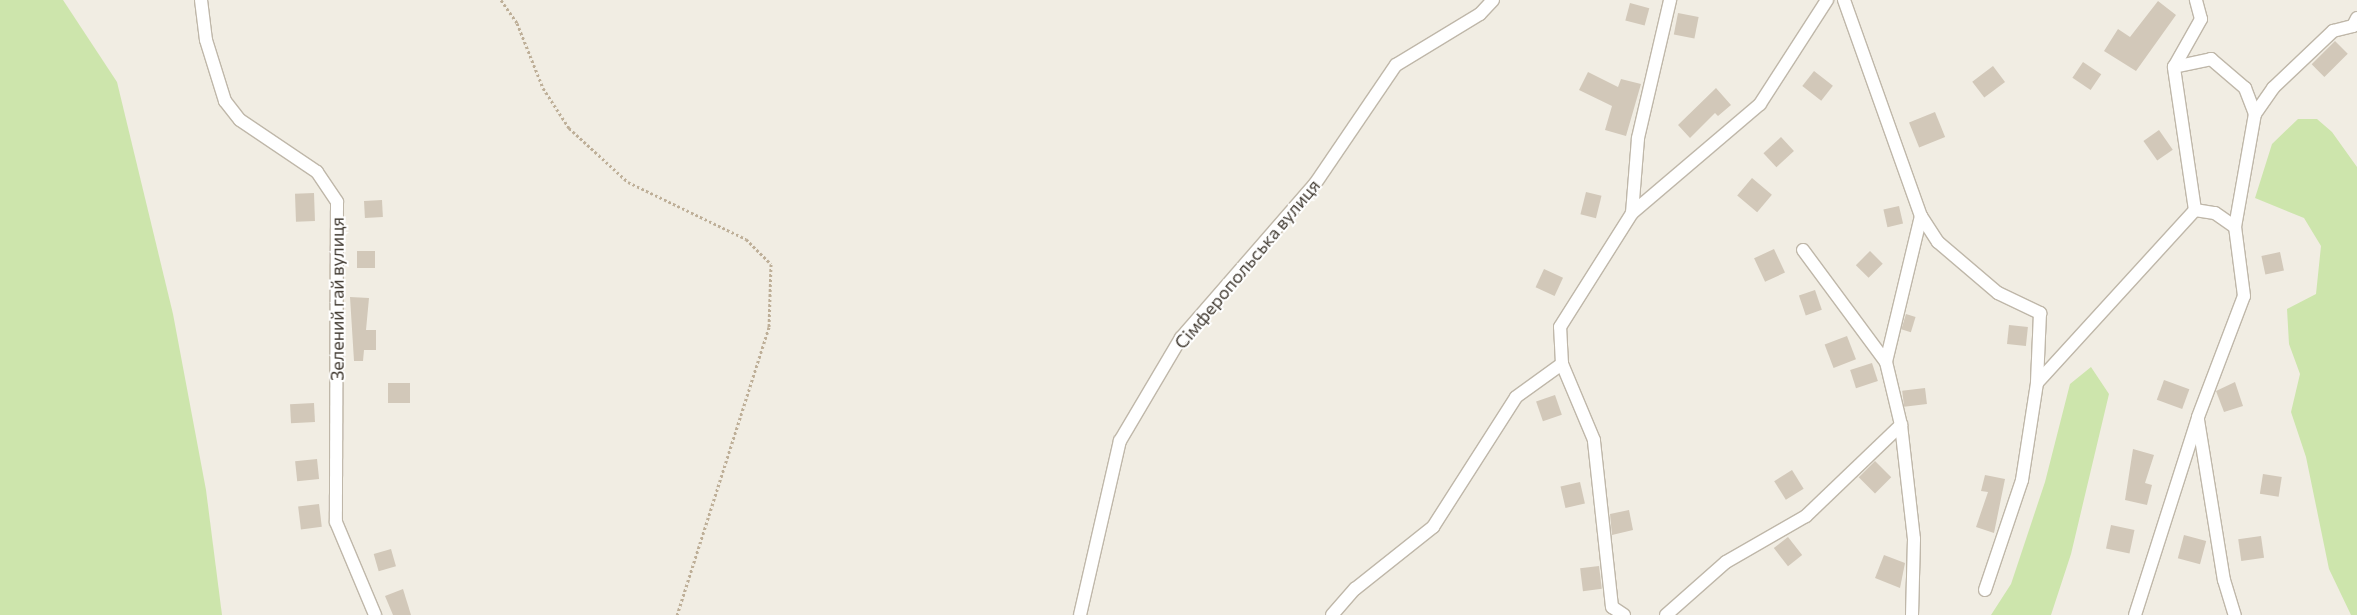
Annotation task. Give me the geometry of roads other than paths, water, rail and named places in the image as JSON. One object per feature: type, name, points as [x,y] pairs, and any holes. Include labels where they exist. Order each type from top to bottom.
[{"type":"street","name":"Зелений гай вулиця","points":[[201,0],[206,40],[225,102],[240,120],[317,172],[337,202],[336,522],[374,615]]},
{"type":"street","name":"Сімферопольська вулиця","points":[[1080,615],[1120,441],[1181,338],[1315,184],[1396,65],[1480,14],[1494,0]]},
{"type":"street","points":[[1632,214],[1638,138],[1670,0]]},
{"type":"street","points":[[1624,615],[1612,607],[1594,440],[1562,364],[1560,327],[1632,214],[1760,104],[1827,0]]},
{"type":"street","points":[[1844,0],[1921,216],[1938,242],[1998,293],[2040,313],[2037,383],[2022,480],[1986,590]]},
{"type":"street","points":[[2196,0],[2201,19],[2174,68],[2196,210]]},
{"type":"street","points":[[2135,615],[2198,417],[2244,296],[2235,227],[2255,114],[2273,88],[2333,31],[2356,26]]},
{"type":"street","points":[[2174,68],[2211,59],[2245,88],[2255,114]]},
{"type":"street","points":[[2037,383],[2196,210]]},
{"type":"street","points":[[2196,210],[2215,213],[2235,227]]},
{"type":"street","points":[[1886,362],[1921,216]]},
{"type":"street","points":[[1803,250],[1886,362],[1901,425],[1914,539],[1912,615]]},
{"type":"street","points":[[1332,615],[1355,589],[1433,528],[1516,397],[1562,364]]},
{"type":"street","points":[[2198,417],[2224,580],[2236,615]]},
{"type":"street","points":[[1666,615],[1726,562],[1806,516],[1901,425]]}]
